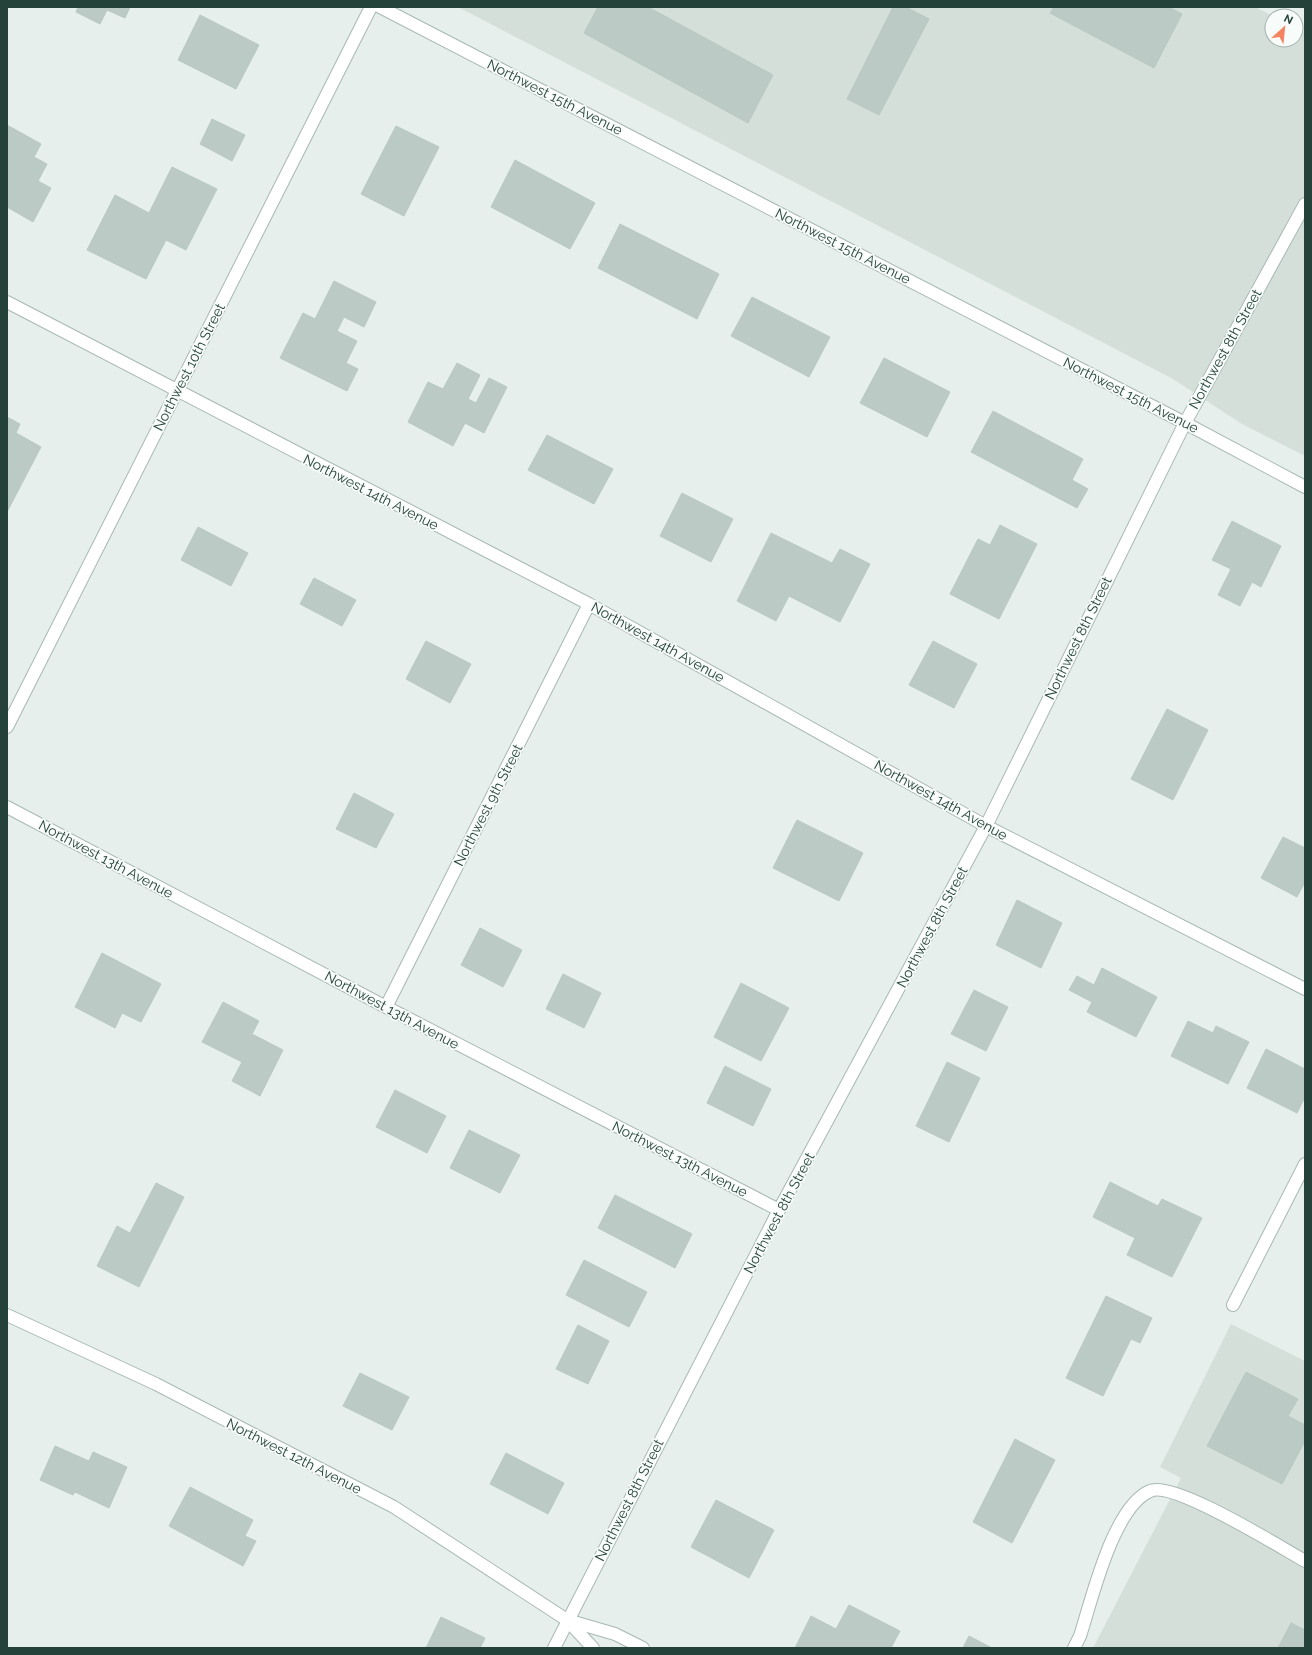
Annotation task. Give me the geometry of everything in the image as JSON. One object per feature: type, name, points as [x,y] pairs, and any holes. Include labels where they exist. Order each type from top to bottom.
[{"type":"street","name":"Northwest 10th Street","points":[[7,727],[371,7]]},
{"type":"street","name":"Northwest 15th Avenue","points":[[380,7],[1185,423],[1305,487]]},
{"type":"street","name":"Northwest 8th Street","points":[[554,1648],[779,1210],[986,826],[1185,423],[1305,204]]},
{"type":"street","name":"Northwest 14th Avenue","points":[[7,302],[177,392],[589,604],[986,826],[1305,989]]},
{"type":"street","name":"Northwest 9th Street","points":[[386,1007],[589,604]]},
{"type":"street","name":"Northwest 13th Avenue","points":[[7,807],[386,1007],[779,1210]]},
{"type":"street","points":[[1233,1305],[1305,1164]]},
{"type":"street","name":"Northwest 12th Avenue","points":[[7,1314],[156,1384],[394,1507],[568,1620],[593,1648]]},
{"type":"street","points":[[1074,1648],[1080,1636],[1112,1539],[1123,1518],[1134,1502],[1150,1490],[1168,1490],[1193,1499],[1305,1561]]},
{"type":"street","name":"Northwest 12th Avenue","points":[[568,1620],[615,1634],[643,1648]]},
{"type":"shaded area","points":[[458,7],[1255,7],[1264,12],[1264,48],[1304,48],[1305,33],[1305,456],[1242,424],[1173,379]]},
{"type":"shaded area","points":[[1231,1324],[1305,1361],[1305,1648],[1093,1648],[1181,1478],[1160,1467]]},
{"type":"building","points":[[78,7],[130,7],[125,18],[107,10],[100,24],[76,12]]},
{"type":"building","points":[[598,7],[648,7],[773,75],[748,123],[584,33]]},
{"type":"building","points":[[893,7],[906,7],[929,19],[879,115],[847,99]]},
{"type":"building","points":[[1054,7],[1169,7],[1182,14],[1154,68],[1050,13]]},
{"type":"building","points":[[200,15],[259,45],[236,89],[178,60]]},
{"type":"building","points":[[212,119],[245,135],[232,161],[200,144]]},
{"type":"building","points":[[7,125],[41,144],[34,157],[47,164],[38,181],[51,188],[33,222],[7,207]]},
{"type":"building","points":[[396,126],[439,147],[404,216],[361,194]]},
{"type":"building","points":[[515,160],[595,203],[570,249],[491,207]]},
{"type":"building","points":[[172,167],[217,189],[186,250],[166,240],[146,279],[87,250],[115,195],[149,213]]},
{"type":"building","points":[[620,224],[719,274],[697,319],[598,268]]},
{"type":"building","points":[[334,281],[376,302],[364,327],[344,317],[337,331],[357,341],[346,363],[358,369],[347,391],[280,358],[303,313],[315,319]]},
{"type":"building","points":[[752,297],[830,337],[809,377],[731,336]]},
{"type":"building","points":[[884,358],[950,392],[927,437],[860,403]]},
{"type":"building","points":[[457,363],[480,375],[468,399],[476,403],[489,378],[507,387],[484,433],[465,423],[453,446],[408,422],[428,382],[443,389]]},
{"type":"building","points":[[993,411],[1083,459],[1072,480],[1088,489],[1077,508],[971,452]]},
{"type":"building","points":[[7,417],[20,424],[16,433],[41,447],[7,512]]},
{"type":"building","points":[[547,435],[613,469],[594,504],[528,470]]},
{"type":"building","points":[[682,493],[733,519],[711,562],[660,536]]},
{"type":"building","points":[[1232,521],[1281,546],[1261,587],[1252,582],[1240,606],[1218,595],[1231,569],[1212,560]]},
{"type":"building","points":[[1000,525],[1037,544],[999,619],[950,594],[978,539],[990,545]]},
{"type":"building","points":[[198,527],[248,553],[231,586],[181,560]]},
{"type":"building","points":[[771,533],[832,563],[840,549],[870,564],[840,622],[789,596],[776,621],[737,601]]},
{"type":"building","points":[[314,578],[356,600],[342,626],[300,604]]},
{"type":"building","points":[[426,641],[471,664],[450,703],[406,679]]},
{"type":"building","points":[[933,641],[977,664],[954,708],[909,685]]},
{"type":"building","points":[[1167,709],[1208,730],[1173,800],[1131,779]]},
{"type":"building","points":[[354,793],[394,814],[376,848],[336,829]]},
{"type":"building","points":[[797,820],[863,853],[839,901],[773,868]]},
{"type":"building","points":[[1283,837],[1305,848],[1305,882],[1297,897],[1261,878]]},
{"type":"building","points":[[1017,900],[1062,923],[1041,968],[996,945]]},
{"type":"building","points":[[480,928],[522,950],[503,987],[461,965]]},
{"type":"building","points":[[102,953],[161,984],[141,1022],[122,1013],[115,1028],[75,1007]]},
{"type":"building","points":[[1102,968],[1157,997],[1136,1037],[1087,1012],[1092,1002],[1069,990],[1077,976],[1094,985]]},
{"type":"building","points":[[563,974],[601,993],[584,1028],[546,1009]]},
{"type":"building","points":[[741,983],[789,1008],[761,1061],[714,1037]]},
{"type":"building","points":[[974,990],[1008,1007],[986,1051],[951,1034]]},
{"type":"building","points":[[223,1002],[259,1021],[252,1034],[283,1050],[260,1096],[232,1081],[242,1062],[202,1042]]},
{"type":"building","points":[[1188,1021],[1213,1033],[1216,1026],[1249,1042],[1228,1084],[1171,1056]]},
{"type":"building","points":[[1266,1049],[1305,1069],[1305,1097],[1297,1113],[1247,1088]]},
{"type":"building","points":[[947,1062],[980,1078],[949,1142],[916,1126]]},
{"type":"building","points":[[725,1066],[771,1089],[753,1126],[707,1103]]},
{"type":"building","points":[[395,1090],[446,1116],[427,1153],[376,1127]]},
{"type":"building","points":[[469,1130],[520,1155],[500,1193],[450,1168]]},
{"type":"building","points":[[1110,1182],[1158,1206],[1162,1199],[1202,1218],[1172,1277],[1127,1255],[1135,1238],[1093,1217]]},
{"type":"building","points":[[156,1183],[184,1197],[139,1287],[97,1266],[117,1226],[130,1233]]},
{"type":"building","points":[[615,1195],[692,1234],[675,1268],[598,1228]]},
{"type":"building","points":[[584,1260],[647,1292],[629,1327],[566,1295]]},
{"type":"building","points":[[1106,1296],[1152,1318],[1140,1343],[1131,1339],[1103,1396],[1066,1378]]},
{"type":"building","points":[[578,1325],[609,1341],[588,1384],[556,1369]]},
{"type":"building","points":[[1246,1372],[1298,1399],[1288,1416],[1305,1425],[1305,1441],[1282,1484],[1207,1446]]},
{"type":"building","points":[[360,1373],[409,1397],[392,1430],[343,1406]]},
{"type":"building","points":[[1015,1439],[1055,1460],[1012,1543],[973,1522]]},
{"type":"building","points":[[55,1446],[89,1461],[93,1452],[127,1467],[109,1508],[75,1492],[73,1495],[40,1480]]},
{"type":"building","points":[[506,1453],[564,1483],[548,1514],[490,1484]]},
{"type":"building","points":[[190,1487],[253,1520],[245,1536],[256,1541],[243,1566],[169,1526]]},
{"type":"building","points":[[716,1500],[774,1530],[749,1578],[691,1547]]},
{"type":"building","points":[[849,1605],[900,1631],[891,1648],[795,1648],[811,1616],[836,1629]]},
{"type":"building","points":[[441,1617],[485,1638],[480,1648],[426,1648]]},
{"type":"building","points":[[1291,1623],[1305,1630],[1305,1648],[1278,1648]]},
{"type":"building","points":[[969,1636],[992,1648],[963,1648]]}]
